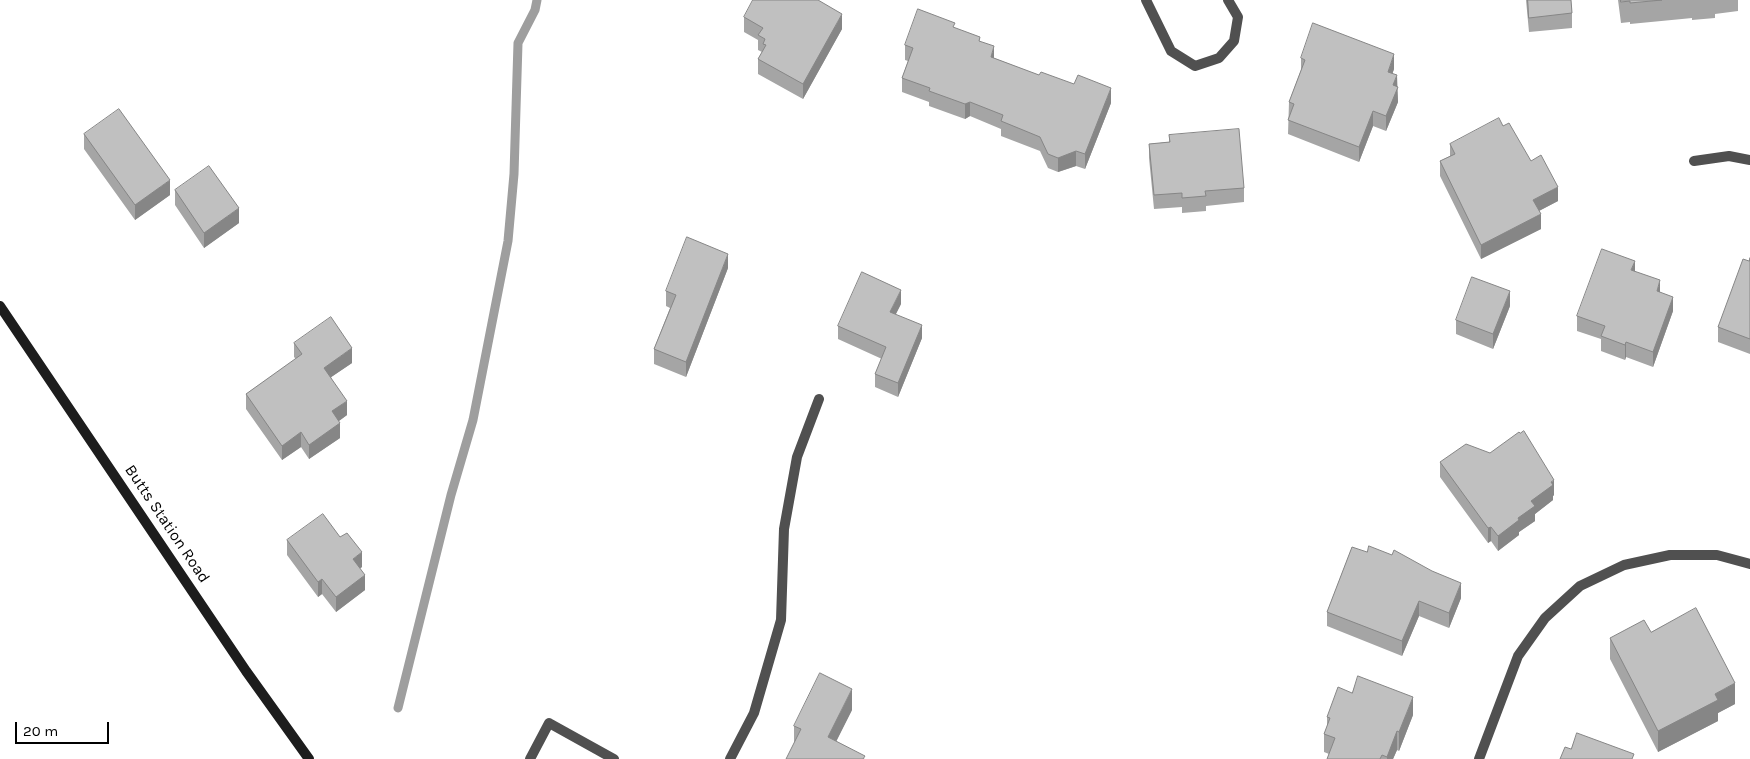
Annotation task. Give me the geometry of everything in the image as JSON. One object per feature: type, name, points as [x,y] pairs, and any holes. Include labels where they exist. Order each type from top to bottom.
[{"type":"main road","name":"Butts Station Road","points":[[0,306],[246,671],[309,759]]},
{"type":"street","points":[[1146,0],[1171,52],[1195,66],[1220,58],[1234,40],[1238,17],[1228,0]]},
{"type":"street","points":[[1694,161],[1729,156],[1750,160]]},
{"type":"street","points":[[730,759],[754,713],[781,620],[784,528],[797,457],[819,399]]},
{"type":"street","points":[[1479,759],[1518,656],[1545,618],[1580,586],[1624,565],[1670,555],[1717,555],[1750,564]]},
{"type":"street","points":[[530,759],[549,723],[614,759]]},
{"type":"building","points":[[753,0],[818,0],[842,14],[803,84],[758,59],[766,45],[763,44],[765,39],[758,35],[763,28],[744,17]]},
{"type":"building","points":[[1528,0],[1571,0],[1572,13],[1529,18]]},
{"type":"building","points":[[1621,0],[1662,0],[1630,3],[1630,1],[1621,2]]},
{"type":"building","points":[[918,9],[955,23],[953,27],[980,37],[979,41],[994,46],[991,57],[1039,75],[1041,72],[1074,84],[1078,75],[1111,88],[1085,154],[1076,151],[1058,158],[1048,154],[1040,137],[1001,121],[1003,115],[970,102],[965,104],[929,91],[930,88],[902,78],[913,48],[905,45]]},
{"type":"building","points":[[1313,23],[1394,54],[1388,72],[1397,75],[1393,85],[1398,87],[1386,116],[1373,111],[1359,147],[1288,120],[1294,104],[1289,102],[1305,60],[1301,58]]},
{"type":"building","points":[[119,109],[170,180],[135,205],[84,134]]},
{"type":"building","points":[[1499,118],[1503,126],[1509,123],[1531,161],[1541,155],[1558,187],[1533,200],[1541,214],[1481,245],[1440,161],[1455,154],[1450,144]]},
{"type":"building","points":[[1239,129],[1244,188],[1205,191],[1206,196],[1182,198],[1182,193],[1154,195],[1149,144],[1170,142],[1169,135]]},
{"type":"building","points":[[209,166],[239,208],[204,233],[175,190]]},
{"type":"building","points":[[687,237],[728,254],[686,362],[654,349],[676,295],[666,291]]},
{"type":"building","points":[[1602,249],[1635,261],[1631,270],[1660,280],[1657,291],[1673,297],[1653,352],[1626,342],[1625,345],[1601,336],[1605,326],[1577,316]]},
{"type":"building","points":[[1750,258],[1750,339],[1718,327],[1743,259],[1749,261]]},
{"type":"building","points":[[862,272],[901,290],[890,312],[922,325],[898,383],[875,374],[886,347],[838,326]]},
{"type":"building","points":[[1472,277],[1510,291],[1493,334],[1456,320]]},
{"type":"building","points":[[331,317],[352,348],[324,368],[347,401],[332,411],[340,423],[309,445],[301,432],[282,446],[246,394],[302,354],[294,343]]},
{"type":"building","points":[[1524,431],[1554,480],[1551,482],[1553,485],[1531,501],[1535,506],[1498,536],[1491,527],[1488,528],[1440,462],[1466,444],[1490,453],[1519,432]]},
{"type":"building","points":[[323,514],[340,537],[347,533],[362,552],[353,559],[365,575],[336,597],[322,579],[318,582],[287,540]]},
{"type":"building","points":[[1369,546],[1392,555],[1394,550],[1432,571],[1461,583],[1449,613],[1419,601],[1402,641],[1327,612],[1352,547],[1367,552]]},
{"type":"building","points":[[1696,608],[1735,683],[1715,694],[1718,700],[1658,731],[1610,638],[1644,620],[1651,632]]},
{"type":"building","points":[[820,673],[852,689],[828,737],[865,756],[863,759],[786,759],[801,729],[794,726]]},
{"type":"building","points":[[1358,676],[1413,697],[1387,757],[1382,755],[1380,759],[1327,759],[1335,738],[1324,734],[1330,718],[1327,717],[1338,687],[1352,693]]},
{"type":"building","points":[[1577,733],[1634,754],[1632,759],[1560,759],[1565,747],[1571,749]]},
{"type":"waterway","points":[[398,708],[451,495],[473,420],[508,241],[514,174],[518,43],[535,10],[537,0]]}]
